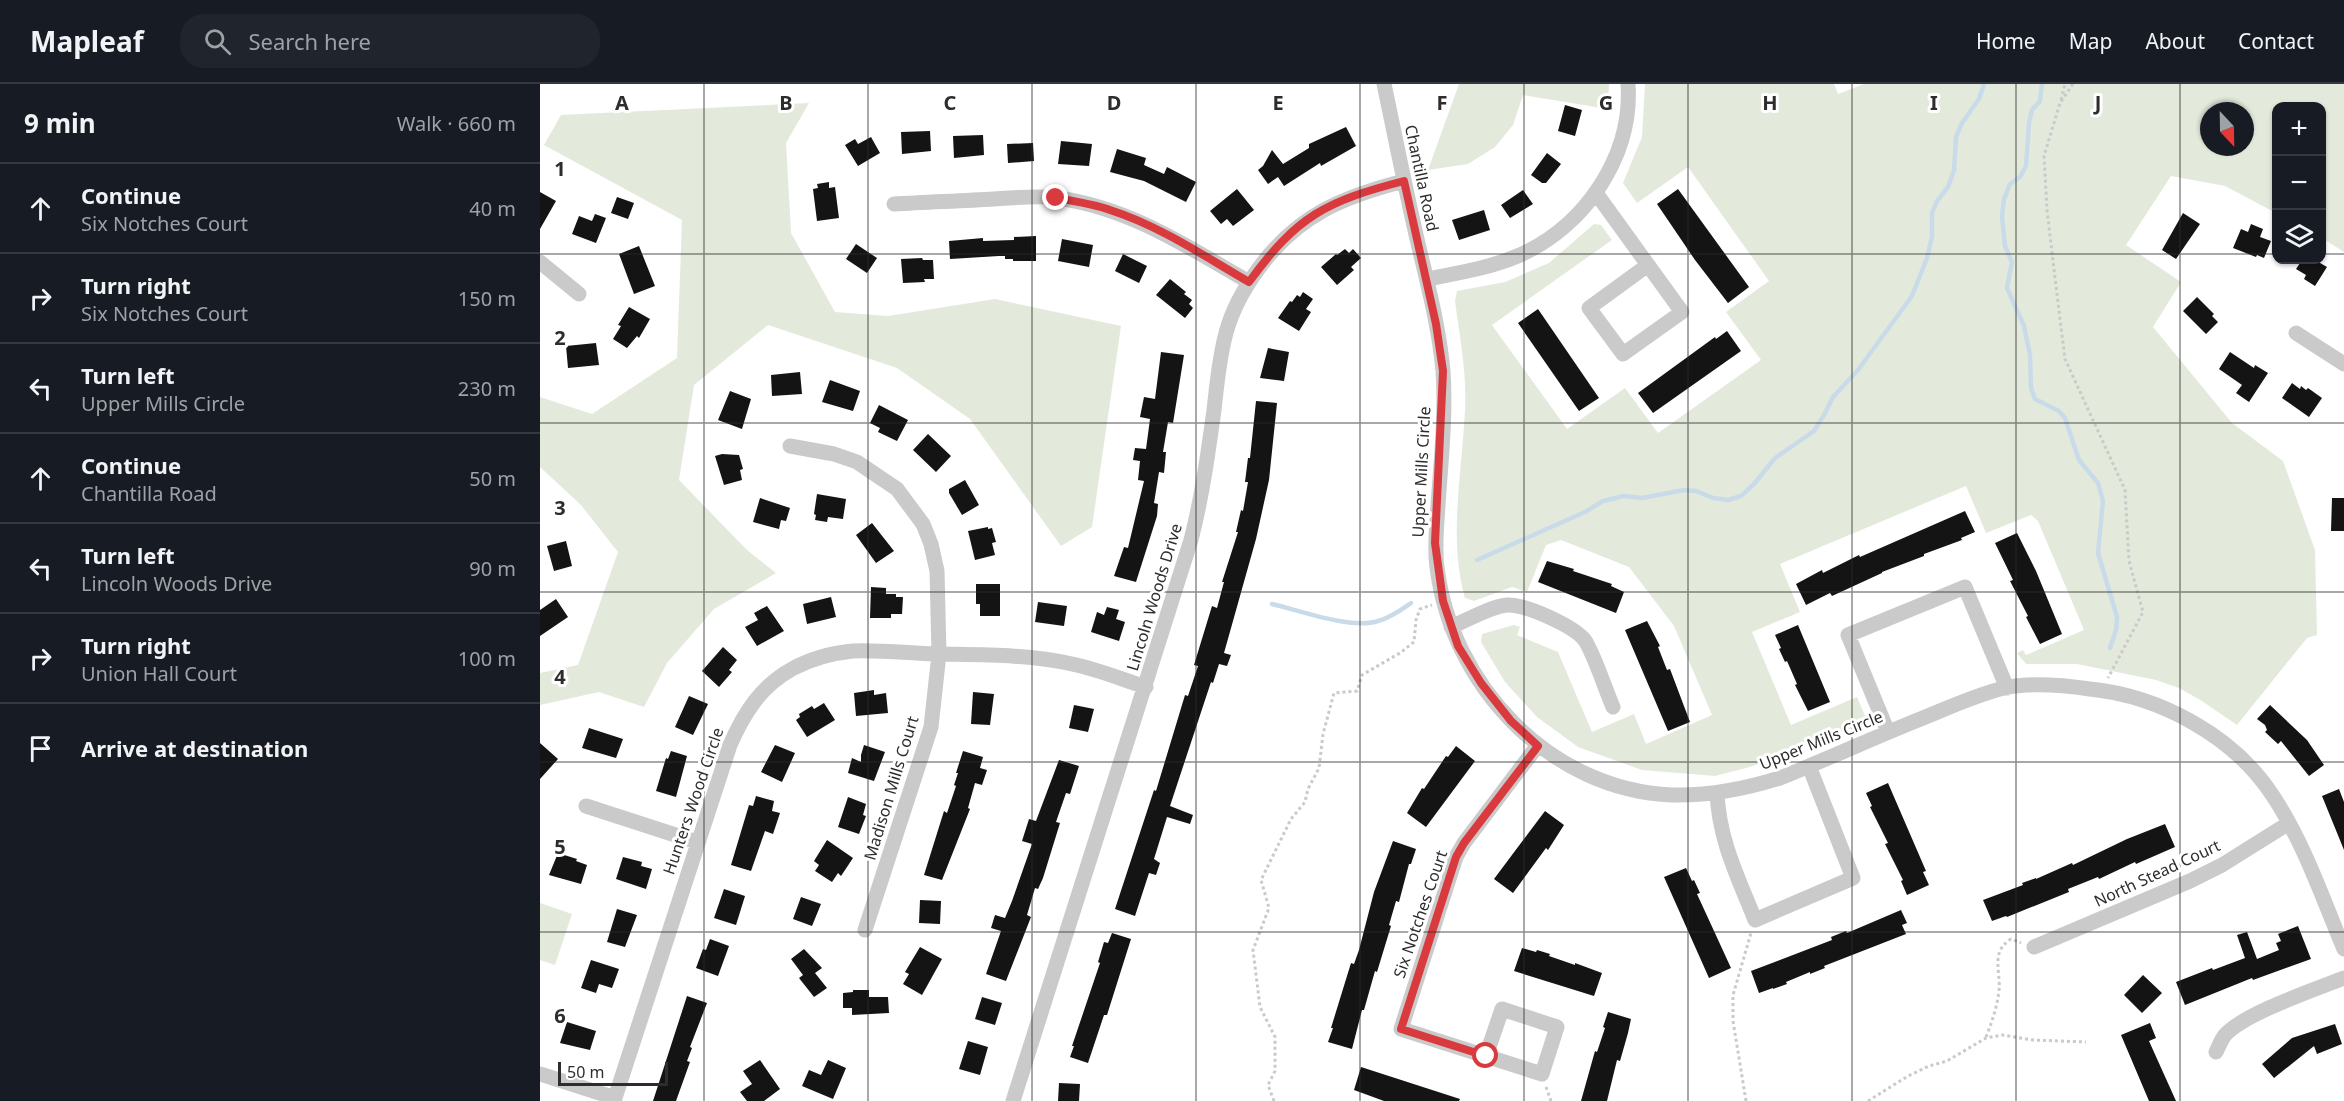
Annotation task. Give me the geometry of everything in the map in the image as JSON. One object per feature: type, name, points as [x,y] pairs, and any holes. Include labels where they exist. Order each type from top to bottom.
[{"type":"street","name":"Chantilla Road","points":[[1384,84],[1427,279]]},
{"type":"street","points":[[1427,279],[1478,269],[1521,254],[1559,231],[1596,193],[1619,148],[1629,99],[1628,84]]},
{"type":"street","name":"Lincoln Woods Drive","points":[[1013,1101],[1146,687],[1201,504],[1226,333],[1234,310],[1249,282],[1273,250],[1306,219],[1350,196],[1404,181]]},
{"type":"street","points":[[1596,193],[1682,312],[1623,354],[1589,308],[1648,265]]},
{"type":"street","points":[[894,204],[1030,197],[1056,198],[1084,203],[1108,209],[1155,228],[1249,282]]},
{"type":"street","points":[[540,262],[579,294]]},
{"type":"street","name":"Upper Mills Circle","points":[[1427,279],[1443,371],[1435,543],[1443,601],[1451,627],[1469,664],[1495,703],[1538,746],[1580,771],[1636,789],[1670,795],[1717,793],[1754,786],[1809,766],[1969,699],[2007,688],[2039,685],[2118,692],[2154,704],[2200,726],[2252,770],[2272,795],[2289,823],[2344,948]]},
{"type":"street","points":[[2296,333],[2344,364]]},
{"type":"street","name":"Madison Mills Court","points":[[790,446],[834,454],[857,462],[897,489],[912,507],[927,534],[937,571],[939,654],[931,728],[865,930]]},
{"type":"street","points":[[1888,732],[1848,635],[1965,587],[2007,688]]},
{"type":"street","points":[[1451,627],[1508,605],[1521,607],[1566,625],[1586,642],[1613,707]]},
{"type":"street","name":"Hunters Wood Circle","points":[[614,1099],[730,744],[741,718],[756,698],[772,683],[792,669],[830,655],[853,651],[1045,659],[1073,664],[1146,687]]},
{"type":"street","name":"Six Notches Court","points":[[1486,1056],[1502,1009],[1557,1027],[1542,1074],[1401,1029],[1456,857],[1464,843],[1538,746]]},
{"type":"street","points":[[1717,793],[1718,819],[1726,847],[1755,920],[1853,878],[1809,766]]},
{"type":"street","points":[[586,806],[697,842]]},
{"type":"street","name":"North Stead Court","points":[[2034,947],[2190,881],[2222,865],[2289,823]]},
{"type":"street","points":[[2216,1052],[2224,1036],[2257,1014],[2344,978]]},
{"type":"street","points":[[540,1074],[614,1099]]},
{"type":"path","points":[[2065,84],[2044,156],[2047,210],[2065,359],[2125,490],[2129,561],[2143,612],[2103,690]]},
{"type":"path","points":[[2060,103],[2073,84]]},
{"type":"path","points":[[1274,1101],[1268,1085],[1275,1071],[1275,1037],[1260,1007],[1253,950],[1269,908],[1261,880],[1291,819],[1305,802],[1308,789],[1319,768],[1323,735],[1334,693],[1357,691],[1362,675],[1414,642],[1416,620],[1420,609],[1443,601]]},
{"type":"path","points":[[1746,1101],[1733,1021],[1733,995],[1744,951],[1755,920]]},
{"type":"path","points":[[1986,1038],[1995,1016],[1999,989],[1998,961],[2002,945],[2011,939],[2034,947]]},
{"type":"path","points":[[1868,1101],[1908,1076],[1947,1061],[1986,1038],[2002,1035],[2032,1040],[2086,1042]]},
{"type":"shaded area","points":[[1459,84],[1609,84],[1608,109],[1523,95],[1513,125],[1495,147],[1468,164],[1428,170]]},
{"type":"shaded area","points":[[1645,84],[1834,84],[1838,94],[1864,84],[2344,84],[2344,252],[2326,241],[2326,102],[2272,102],[2272,211],[2225,186],[2171,176],[2126,245],[2181,282],[2153,327],[2232,423],[2283,461],[2315,550],[2317,635],[2307,638],[2237,725],[2179,688],[2156,680],[2077,664],[2026,664],[2017,653],[2023,650],[2026,655],[2084,630],[2038,521],[2031,515],[1986,533],[1966,486],[1780,564],[1800,612],[1752,632],[1791,725],[1857,697],[1865,716],[1860,725],[1750,767],[1715,776],[1642,770],[1578,747],[1537,717],[1505,682],[1481,642],[1482,634],[1514,625],[1520,627],[1517,635],[1558,652],[1592,732],[1634,714],[1646,744],[1712,715],[1674,626],[1629,567],[1561,540],[1546,545],[1527,592],[1512,587],[1474,601],[1465,598],[1457,552],[1457,529],[1465,383],[1455,301],[1457,291],[1505,282],[1549,263],[1594,224],[1601,225],[1612,240],[1492,325],[1567,429],[1625,388],[1658,433],[1761,360],[1726,312],[1769,281],[1688,167],[1637,203],[1623,183],[1642,137]]},
{"type":"shaded area","points":[[809,103],[786,143],[791,233],[835,312],[888,316],[995,299],[1121,326],[1092,527],[1061,546],[970,419],[897,368],[768,325],[694,385],[679,480],[747,550],[776,573],[714,609],[667,663],[644,707],[599,692],[540,705],[540,673],[578,665],[618,552],[581,505],[540,467],[540,397],[592,414],[677,358],[682,220],[544,145],[561,115]]},
{"type":"shaded area","points":[[540,903],[572,914],[555,965],[540,960]]},
{"type":"building","points":[[1565,105],[1582,110],[1575,136],[1558,131]]},
{"type":"building","points":[[1346,127],[1356,146],[1321,166],[1320,163],[1284,186],[1278,177],[1268,184],[1258,170],[1263,166],[1272,150],[1283,164],[1309,148],[1309,144]]},
{"type":"building","points":[[930,131],[931,151],[902,154],[901,132]]},
{"type":"building","points":[[983,135],[984,155],[954,158],[953,136]]},
{"type":"building","points":[[871,137],[880,153],[858,166],[845,145],[855,139],[858,144]]},
{"type":"building","points":[[1061,141],[1092,144],[1089,166],[1058,164]]},
{"type":"building","points":[[1033,143],[1034,161],[1008,163],[1007,144]]},
{"type":"building","points":[[1117,149],[1146,158],[1144,165],[1164,174],[1167,167],[1196,182],[1186,202],[1144,181],[1110,172]]},
{"type":"building","points":[[1547,153],[1561,164],[1546,183],[1542,183],[1531,175]]},
{"type":"building","points":[[829,182],[829,188],[835,187],[839,218],[817,221],[813,189],[818,188],[817,184]]},
{"type":"building","points":[[1237,189],[1254,210],[1233,226],[1227,219],[1221,224],[1210,211]]},
{"type":"building","points":[[1678,189],[1749,287],[1728,303],[1657,204]]},
{"type":"building","points":[[1523,190],[1533,204],[1510,218],[1501,205]]},
{"type":"building","points":[[540,192],[556,201],[540,229]]},
{"type":"building","points":[[617,197],[634,203],[628,219],[611,213]]},
{"type":"building","points":[[1484,210],[1490,230],[1459,240],[1452,220]]},
{"type":"building","points":[[2183,213],[2200,224],[2176,259],[2162,250]]},
{"type":"building","points":[[595,214],[606,218],[596,243],[572,234],[579,216],[592,221]]},
{"type":"building","points":[[2251,224],[2263,229],[2260,237],[2271,241],[2264,258],[2233,248],[2241,229],[2248,232]]},
{"type":"building","points":[[1036,236],[1036,261],[1013,261],[1013,259],[1005,259],[1005,256],[950,259],[949,241],[983,238],[983,241],[1014,240],[1014,237]]},
{"type":"building","points":[[1062,239],[1093,245],[1089,267],[1058,261]]},
{"type":"building","points":[[856,244],[877,258],[867,273],[846,259]]},
{"type":"building","points":[[639,246],[655,286],[634,294],[619,254]]},
{"type":"building","points":[[1345,249],[1349,253],[1353,249],[1361,258],[1351,267],[1354,270],[1337,285],[1321,267]]},
{"type":"building","points":[[1123,254],[1147,266],[1139,283],[1115,271]]},
{"type":"building","points":[[901,259],[933,260],[934,279],[924,279],[925,282],[903,283]]},
{"type":"building","points":[[2299,264],[2322,264],[2327,267],[2315,286],[2304,279],[2306,275],[2296,269]]},
{"type":"building","points":[[1170,279],[1192,300],[1189,304],[1193,308],[1185,318],[1156,295]]},
{"type":"building","points":[[1303,292],[1313,299],[1306,309],[1311,312],[1299,331],[1278,318],[1290,301],[1292,302],[1297,295],[1300,297]]},
{"type":"building","points":[[2197,297],[2214,314],[2212,316],[2218,322],[2206,334],[2183,311]]},
{"type":"building","points":[[629,307],[650,319],[639,338],[637,336],[627,348],[613,339]]},
{"type":"building","points":[[1538,309],[1599,398],[1579,411],[1518,323]]},
{"type":"building","points":[[1727,331],[1741,351],[1653,413],[1638,393],[1715,337],[1716,339]]},
{"type":"building","points":[[596,343],[599,365],[568,368],[566,346]]},
{"type":"building","points":[[1268,348],[1289,352],[1284,381],[1260,378]]},
{"type":"building","points":[[1161,352],[1184,355],[1173,423],[1168,422],[1163,452],[1166,452],[1164,473],[1159,472],[1154,503],[1158,504],[1157,516],[1136,582],[1114,576],[1124,547],[1128,548],[1144,481],[1138,480],[1140,461],[1133,460],[1135,448],[1146,449],[1150,419],[1140,417],[1144,397],[1155,399]]},
{"type":"building","points":[[2230,352],[2254,368],[2255,365],[2268,373],[2249,402],[2236,393],[2242,385],[2219,369]]},
{"type":"building","points":[[800,372],[802,394],[772,396],[771,375]]},
{"type":"building","points":[[830,380],[860,391],[853,411],[822,402]]},
{"type":"building","points":[[2292,383],[2300,389],[2301,386],[2306,390],[2308,388],[2322,398],[2309,417],[2282,398]]},
{"type":"building","points":[[730,391],[751,399],[742,429],[718,420]]},
{"type":"building","points":[[1256,401],[1277,403],[1269,480],[1256,539],[1224,653],[1231,655],[1227,666],[1219,664],[1213,683],[1211,682],[1170,806],[1193,815],[1190,824],[1167,817],[1154,859],[1160,863],[1156,875],[1149,873],[1135,916],[1115,909],[1154,790],[1156,791],[1185,695],[1188,696],[1198,666],[1194,665],[1212,606],[1217,608],[1224,582],[1222,582],[1238,532],[1236,532],[1241,510],[1243,511]]},
{"type":"building","points":[[879,405],[908,420],[897,441],[878,432],[880,428],[870,423]]},
{"type":"building","points":[[928,434],[951,456],[936,472],[913,450]]},
{"type":"building","points":[[739,455],[743,469],[740,470],[742,480],[724,485],[715,456]]},
{"type":"building","points":[[965,480],[979,505],[962,515],[949,489]]},
{"type":"building","points":[[817,494],[846,499],[843,519],[828,517],[827,522],[815,520]]},
{"type":"building","points":[[760,498],[790,508],[786,521],[781,520],[779,529],[753,522]]},
{"type":"building","points":[[2332,498],[2344,498],[2344,531],[2331,531]]},
{"type":"building","points":[[1965,511],[1975,532],[1961,538],[1962,540],[1882,572],[1832,596],[1830,593],[1806,605],[1796,584],[1822,570],[1823,573],[1859,555],[1860,557]]},
{"type":"building","points":[[872,523],[894,551],[876,563],[856,535]]},
{"type":"building","points":[[988,527],[988,529],[992,528],[996,542],[992,543],[995,555],[975,560],[968,531]]},
{"type":"building","points":[[2017,533],[2036,571],[2062,634],[2040,644],[1995,543]]},
{"type":"building","points":[[566,541],[572,566],[554,571],[547,546]]},
{"type":"building","points":[[1547,561],[1612,584],[1611,586],[1624,592],[1616,613],[1538,582]]},
{"type":"building","points":[[976,584],[1000,584],[1000,616],[980,616],[980,604],[976,604]]},
{"type":"building","points":[[871,587],[886,588],[886,594],[903,597],[902,614],[891,614],[891,618],[870,618]]},
{"type":"building","points":[[831,597],[836,617],[807,624],[803,604]]},
{"type":"building","points":[[556,599],[568,617],[540,636],[540,610]]},
{"type":"building","points":[[1038,602],[1067,606],[1064,626],[1035,622]]},
{"type":"building","points":[[767,606],[784,631],[757,646],[745,627],[758,620],[754,613]]},
{"type":"building","points":[[1107,607],[1119,610],[1116,619],[1125,622],[1119,641],[1091,632],[1097,612],[1104,615]]},
{"type":"building","points":[[1647,621],[1660,646],[1658,647],[1667,670],[1670,669],[1690,722],[1668,731],[1625,630]]},
{"type":"building","points":[[1798,625],[1830,702],[1808,711],[1795,685],[1797,684],[1787,661],[1785,662],[1779,649],[1781,648],[1775,635]]},
{"type":"building","points":[[723,647],[737,660],[729,670],[732,672],[719,687],[702,671]]},
{"type":"building","points":[[874,690],[874,695],[886,693],[888,713],[856,716],[854,693]]},
{"type":"building","points":[[973,692],[994,694],[990,725],[971,724]]},
{"type":"building","points":[[689,696],[708,704],[693,735],[675,727]]},
{"type":"building","points":[[824,703],[835,720],[807,737],[796,720],[800,717],[799,714],[812,706],[814,709]]},
{"type":"building","points":[[1074,705],[1094,709],[1088,732],[1069,728]]},
{"type":"building","points":[[2270,705],[2307,740],[2324,765],[2309,776],[2281,741],[2278,744],[2265,732],[2267,730],[2265,725],[2257,719]]},
{"type":"building","points":[[589,728],[623,739],[616,758],[582,748]]},
{"type":"building","points":[[540,743],[558,759],[540,779]]},
{"type":"building","points":[[775,745],[795,753],[782,782],[761,772]]},
{"type":"building","points":[[864,745],[885,752],[874,781],[848,773],[852,758],[861,762]]},
{"type":"building","points":[[1456,746],[1475,761],[1426,827],[1407,813],[1422,788],[1424,789],[1446,756],[1448,757]]},
{"type":"building","points":[[671,751],[687,756],[676,797],[656,791],[666,758],[668,759]]},
{"type":"building","points":[[963,751],[983,757],[980,768],[987,770],[982,785],[975,783],[968,808],[970,809],[942,880],[924,875],[944,811],[947,813],[956,786],[954,785],[958,773],[956,773]]},
{"type":"building","points":[[1059,760],[1079,766],[1070,794],[1066,793],[1056,822],[1060,823],[1043,878],[1038,889],[1035,888],[1027,915],[1031,917],[1006,981],[986,974],[1001,931],[991,928],[995,915],[1005,918],[1012,901],[1032,844],[1022,841],[1029,819],[1036,821]]},
{"type":"building","points":[[1888,783],[1926,871],[1923,872],[1929,885],[1907,895],[1901,881],[1903,880],[1885,844],[1888,843],[1870,807],[1872,806],[1866,793]]},
{"type":"building","points":[[2339,789],[2344,802],[2344,850],[2322,796]]},
{"type":"building","points":[[756,796],[774,801],[772,811],[780,813],[773,834],[765,831],[751,871],[731,865],[749,805],[753,806]]},
{"type":"building","points":[[848,797],[866,804],[863,815],[866,816],[859,834],[838,827]]},
{"type":"building","points":[[1545,811],[1564,825],[1548,850],[1546,848],[1513,893],[1494,879]]},
{"type":"building","points":[[2165,824],[2175,847],[2099,879],[2098,877],[2068,889],[2069,892],[1992,921],[1983,900],[2072,863],[2073,865]]},
{"type":"building","points":[[827,840],[853,858],[841,876],[838,873],[832,882],[815,871],[819,865],[814,861]]},
{"type":"building","points":[[1393,841],[1416,849],[1411,864],[1409,864],[1399,902],[1396,901],[1389,925],[1391,926],[1364,1010],[1362,1010],[1352,1049],[1328,1042],[1351,963],[1354,964],[1359,950],[1374,892]]},
{"type":"building","points":[[558,853],[587,865],[581,884],[549,875]]},
{"type":"building","points":[[623,857],[642,862],[641,866],[652,869],[646,889],[616,879]]},
{"type":"building","points":[[1686,868],[1700,893],[1697,894],[1731,968],[1709,978],[1664,877]]},
{"type":"building","points":[[724,889],[745,896],[736,925],[714,918]]},
{"type":"building","points":[[801,897],[821,904],[812,926],[793,919]]},
{"type":"building","points":[[920,900],[941,901],[940,924],[919,923]]},
{"type":"building","points":[[617,909],[637,915],[625,947],[607,942]]},
{"type":"building","points":[[1901,910],[1907,923],[1902,925],[1906,934],[1824,966],[1825,968],[1786,982],[1787,984],[1759,993],[1751,971]]},
{"type":"building","points":[[2298,926],[2311,959],[2253,980],[2252,978],[2185,1005],[2176,982],[2245,958],[2237,935],[2247,932],[2257,959],[2279,950],[2276,943],[2281,941],[2278,934]]},
{"type":"building","points":[[1112,933],[1131,939],[1107,1015],[1104,1015],[1088,1063],[1070,1057],[1074,1046],[1072,1046],[1100,963],[1098,962],[1104,942],[1108,943]]},
{"type":"building","points":[[710,939],[729,946],[718,976],[696,968],[703,949],[706,950]]},
{"type":"building","points":[[920,947],[942,959],[922,995],[903,984],[909,974],[905,972]]},
{"type":"building","points":[[1522,948],[1550,954],[1549,956],[1602,973],[1594,996],[1514,971]]},
{"type":"building","points":[[804,949],[822,968],[815,973],[827,988],[814,997],[799,978],[803,975],[791,959]]},
{"type":"building","points":[[591,960],[619,969],[612,988],[599,984],[596,993],[581,988]]},
{"type":"building","points":[[2143,975],[2162,993],[2142,1013],[2124,995]]},
{"type":"building","points":[[853,990],[869,990],[869,997],[888,997],[889,1013],[852,1015],[852,1008],[843,1008],[843,993],[853,992]]},
{"type":"building","points":[[687,996],[707,1003],[690,1047],[692,1048],[687,1061],[690,1062],[676,1101],[653,1101]]},
{"type":"building","points":[[982,997],[1002,1003],[995,1025],[975,1019]]},
{"type":"building","points":[[1608,1012],[1631,1019],[1620,1061],[1617,1060],[1607,1101],[1581,1101],[1595,1051],[1597,1052],[1605,1028],[1603,1027]]},
{"type":"building","points":[[567,1022],[596,1031],[590,1050],[560,1043]]},
{"type":"building","points":[[2150,1023],[2156,1038],[2149,1041],[2176,1101],[2149,1101],[2121,1035]]},
{"type":"building","points":[[2335,1024],[2342,1044],[2317,1054],[2314,1046],[2274,1078],[2262,1064],[2292,1038]]},
{"type":"building","points":[[968,1041],[988,1047],[980,1075],[959,1069]]},
{"type":"building","points":[[760,1060],[780,1089],[764,1101],[747,1101],[740,1092],[752,1084],[743,1071]]},
{"type":"building","points":[[828,1060],[846,1068],[833,1099],[802,1086],[809,1070],[821,1075]]},
{"type":"building","points":[[1361,1067],[1460,1099],[1459,1101],[1384,1101],[1354,1090]]},
{"type":"building","points":[[1059,1083],[1080,1084],[1079,1101],[1058,1101]]},
{"type":"waterway","points":[[1477,560],[1585,512],[1603,501],[1624,496],[1642,498],[1684,490],[1728,500],[1741,496],[1775,458],[1814,431],[1833,397],[1858,370],[1912,296],[1927,258],[1932,237],[1932,213],[1937,201],[1948,187],[1954,170],[1956,137],[1962,123],[1979,99],[1984,84]]},
{"type":"waterway","points":[[2042,84],[2040,101],[2032,110],[2029,123],[2026,166],[2020,177],[2010,184],[2004,199],[2002,216],[2005,246],[2012,262],[2007,288],[2024,326],[2030,355],[2031,388],[2035,399],[2059,411],[2065,418],[2079,460],[2098,483],[2103,501],[2098,553],[2117,617],[2116,630],[2110,648]]},
{"type":"waterway","points":[[1272,604],[1325,618],[1367,623],[1387,618],[1411,603]]},
{"type":"route","points":[[1056,198],[1108,209],[1133,218],[1155,228],[1249,282],[1273,250],[1306,219],[1350,196],[1404,181],[1427,279],[1443,371],[1443,410],[1435,543],[1443,601],[1458,646],[1481,683],[1511,721],[1538,746],[1464,843],[1456,857],[1401,1029],[1486,1056]]}]
